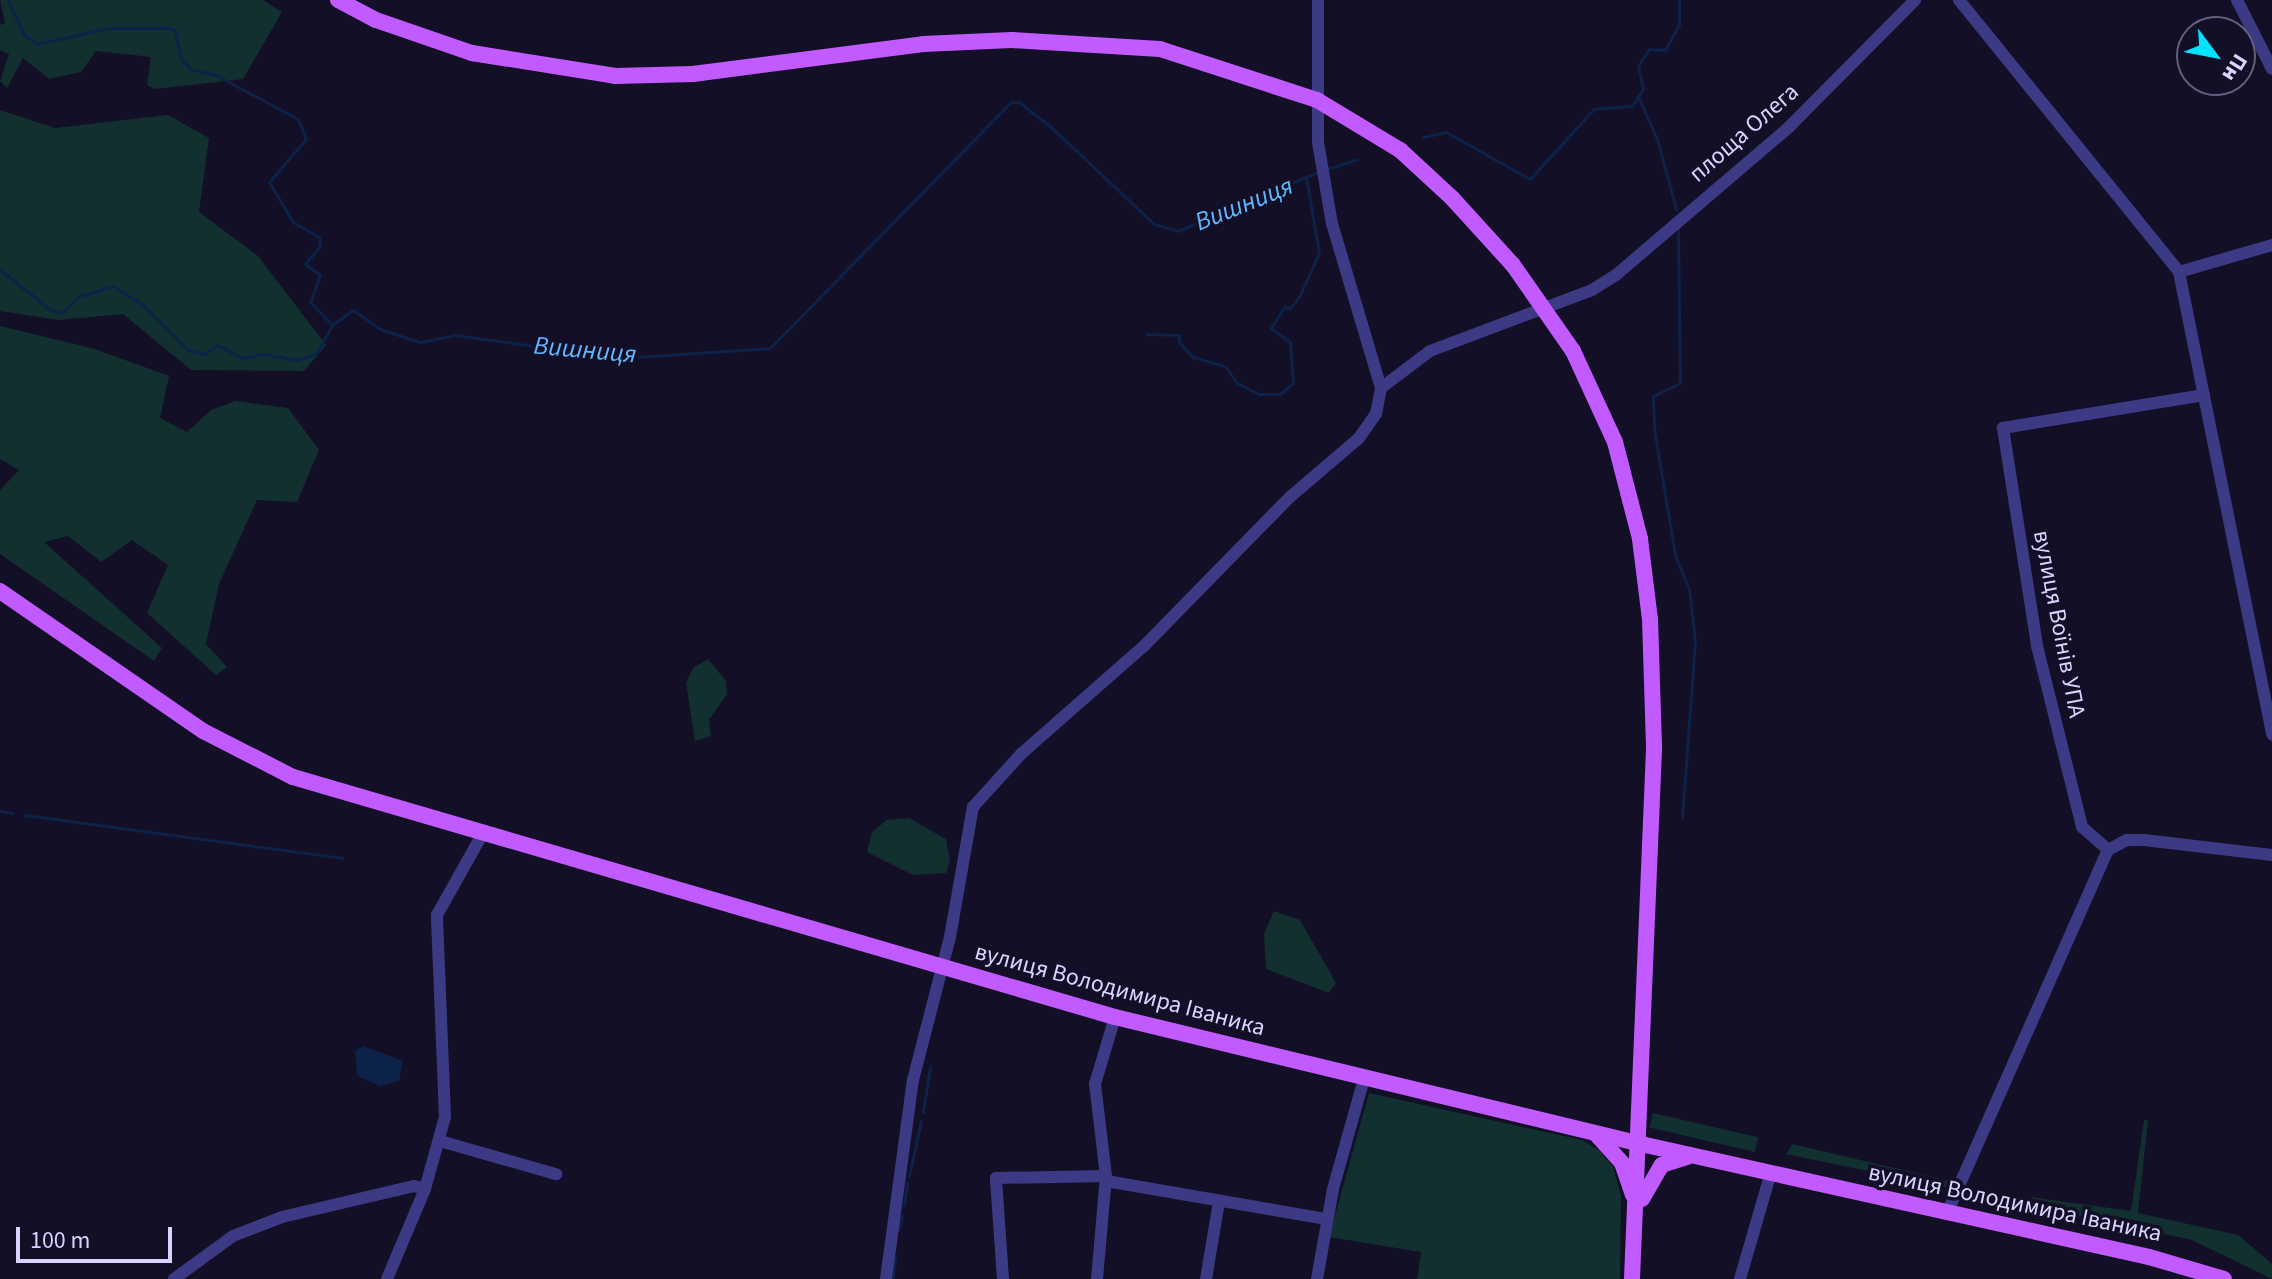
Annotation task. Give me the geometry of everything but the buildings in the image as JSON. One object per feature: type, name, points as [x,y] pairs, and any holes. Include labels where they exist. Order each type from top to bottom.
[{"type":"main road","points":[[338,0],[376,20],[472,53],[615,76],[693,74],[923,44],[1026,40],[1160,49],[1317,100],[1366,126],[1423,170],[1488,235],[1546,308],[1586,375],[1615,442],[1646,578],[1654,749],[1641,1144],[1632,1279]]},
{"type":"main road","points":[[0,591],[251,759],[293,777],[940,966]]},
{"type":"main road","name":"вулиця Володимира Іваника","points":[[940,966],[1115,1017],[1364,1079],[1795,1179],[2178,1263],[2224,1279]]},
{"type":"main road","points":[[1594,1133],[1627,1172],[1636,1216]]},
{"type":"main road","points":[[1636,1216],[1662,1165],[1695,1155]]},
{"type":"street","points":[[940,966],[968,829],[984,790],[1143,647],[1290,497],[1359,438],[1376,414],[1381,388],[1322,170],[1317,100],[1318,0]]},
{"type":"street","name":"площа Олега","points":[[1381,388],[1430,351],[1592,290],[1789,127],[1915,0]]},
{"type":"street","points":[[1959,0],[2179,272],[2272,735]]},
{"type":"street","points":[[2237,0],[2272,69]]},
{"type":"street","points":[[2179,272],[2272,245]]},
{"type":"street","name":"вулиця Воїнів УПА","points":[[2108,850],[2087,835],[2076,812],[2037,646],[2003,428],[2204,395]]},
{"type":"street","points":[[391,1277],[420,1187],[440,1141],[445,1082],[436,925],[445,897],[483,833]]},
{"type":"street","points":[[1947,1213],[2108,850],[2127,840],[2144,840],[2272,855]]},
{"type":"street","name":"вулиця Володимира Іваника","points":[[886,1279],[911,1092],[940,966]]},
{"type":"street","points":[[1097,1279],[1106,1179],[1095,1084],[1115,1017]]},
{"type":"street","points":[[1317,1279],[1327,1219],[1364,1079]]},
{"type":"street","points":[[440,1141],[556,1174]]},
{"type":"street","points":[[1740,1279],[1771,1172]]},
{"type":"street","points":[[1003,1279],[996,1178],[1106,1179],[1327,1219]]},
{"type":"street","points":[[174,1279],[233,1236],[282,1217],[420,1187]]},
{"type":"street","points":[[1206,1279],[1219,1201]]},
{"type":"green space","points":[[0,0],[263,0],[282,12],[243,79],[155,89],[147,85],[151,57],[96,51],[81,72],[49,79],[23,58],[7,88],[0,81],[9,54],[0,50],[0,25],[5,23]]},
{"type":"green space","points":[[0,110],[55,128],[168,115],[209,138],[199,212],[258,256],[326,345],[304,371],[191,370],[123,314],[59,320],[0,311]]},
{"type":"green space","points":[[0,326],[95,349],[169,376],[160,418],[187,432],[211,410],[236,401],[288,408],[319,450],[297,502],[257,500],[219,584],[206,644],[227,667],[216,675],[147,613],[168,565],[132,540],[101,562],[68,536],[44,542],[162,648],[154,661],[0,554],[0,490],[19,470],[0,459]]},
{"type":"green space","points":[[708,659],[726,681],[727,694],[709,720],[711,736],[695,741],[686,683],[693,668]]},
{"type":"green space","points":[[909,818],[946,839],[950,862],[946,873],[913,875],[867,852],[872,832],[887,820]]},
{"type":"green space","points":[[1274,911],[1300,920],[1336,983],[1329,993],[1266,969],[1264,934]]},
{"type":"green space","points":[[1369,1093],[1582,1140],[1600,1151],[1613,1167],[1621,1195],[1620,1279],[1417,1279],[1421,1252],[1329,1237]]},
{"type":"green space","points":[[1653,1113],[1758,1137],[1755,1152],[1650,1128]]},
{"type":"green space","points":[[2144,1120],[2148,1120],[2138,1213],[2238,1235],[2272,1264],[2272,1279],[2192,1240],[2029,1205],[2031,1197],[2131,1211]]},
{"type":"green space","points":[[1792,1144],[1950,1181],[1949,1188],[1786,1154]]},
{"type":"water","points":[[363,1046],[403,1061],[399,1081],[380,1086],[357,1076],[355,1051]]},
{"type":"waterway","name":"Вишниця","points":[[8,0],[24,34],[37,44],[108,28],[169,28],[175,31],[181,59],[190,69],[216,75],[298,119],[306,139],[269,182],[293,222],[319,237],[320,246],[305,264],[320,275],[310,302],[332,325]]},
{"type":"waterway","name":"Вишниця","points":[[1423,137],[1446,132],[1530,179],[1594,109],[1632,106],[1643,89],[1638,66],[1649,49],[1665,50],[1679,25],[1679,0]]},
{"type":"waterway","points":[[1638,96],[1657,139],[1676,209]]},
{"type":"waterway","name":"Вишниця","points":[[0,270],[51,310],[62,312],[80,296],[113,286],[143,305],[189,350],[204,354],[218,345],[242,358],[264,354],[297,360],[316,354],[332,325],[353,310],[380,329],[420,342],[455,335],[620,358],[770,348],[1011,102],[1019,102],[1050,126],[1154,224],[1178,231],[1320,171]]},
{"type":"waterway","name":"Вишниця","points":[[1327,169],[1357,159]]},
{"type":"waterway","points":[[1147,334],[1179,335],[1179,342],[1193,357],[1225,366],[1237,383],[1259,394],[1280,394],[1293,383],[1290,342],[1271,328],[1284,307],[1290,308],[1299,297],[1319,253],[1306,177]]},
{"type":"waterway","points":[[1678,228],[1680,383],[1653,396],[1654,429],[1675,555],[1689,589],[1695,641],[1682,818]]},
{"type":"waterway","points":[[0,811],[13,813]]},
{"type":"waterway","points":[[25,815],[342,858]]},
{"type":"waterway","points":[[923,1112],[930,1068]]},
{"type":"waterway","points":[[909,1176],[921,1121]]},
{"type":"waterway","points":[[904,1205],[907,1183]]},
{"type":"waterway","points":[[899,1230],[902,1215]]},
{"type":"waterway","points":[[893,1277],[895,1257]]}]
